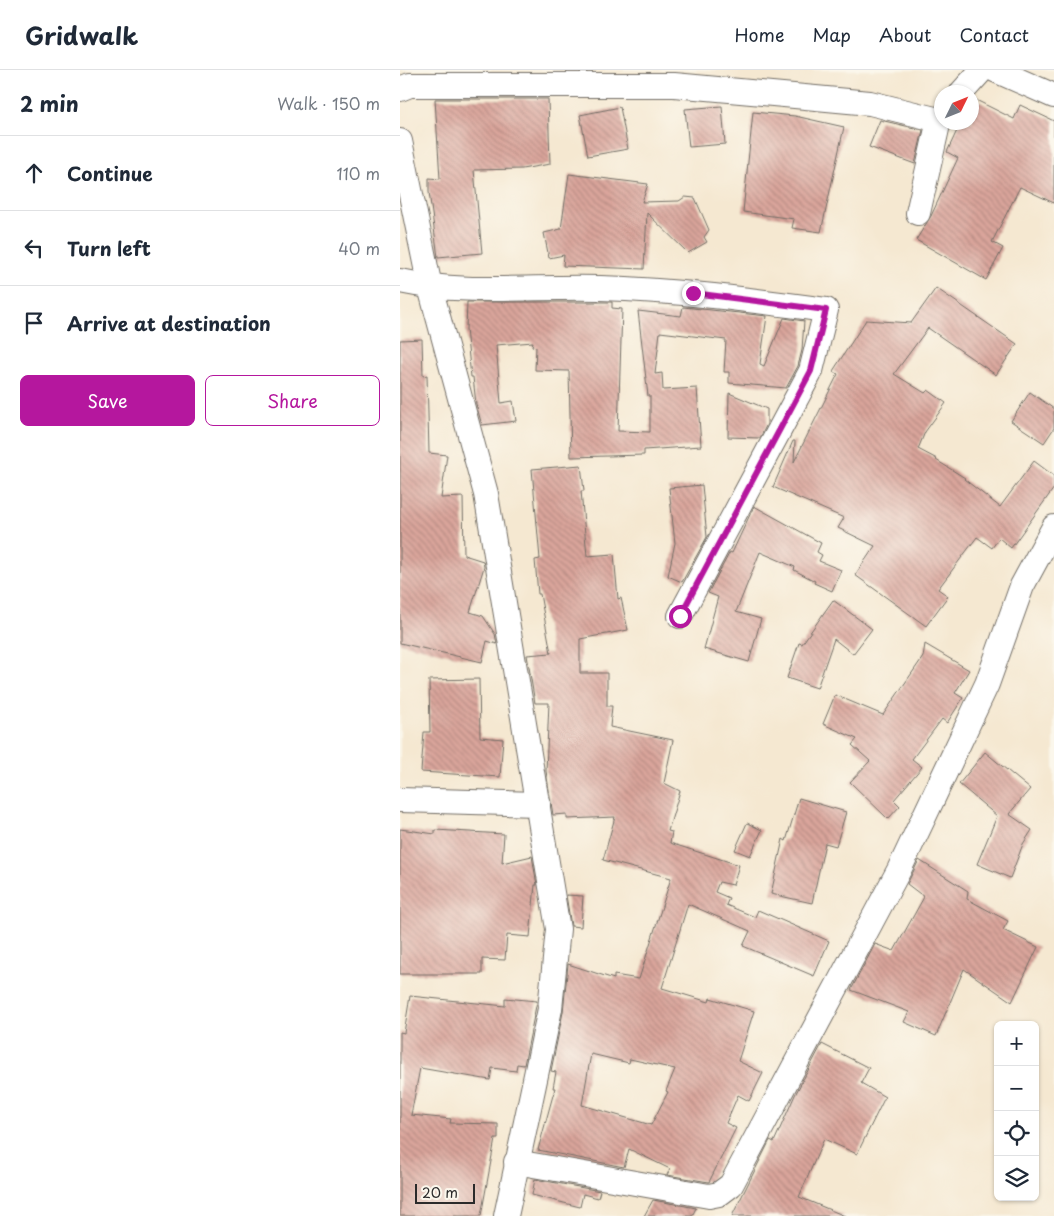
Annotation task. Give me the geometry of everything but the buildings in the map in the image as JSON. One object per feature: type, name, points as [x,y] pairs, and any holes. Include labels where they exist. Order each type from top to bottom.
[{"type":"street","points":[[968,85],[982,70]]},
{"type":"street","points":[[995,70],[1054,96]]},
{"type":"street","points":[[400,90],[410,85],[674,85],[870,103],[934,117]]},
{"type":"street","points":[[918,213],[937,130]]},
{"type":"street","points":[[400,142],[430,287],[486,494],[558,930],[550,1009],[506,1216]]},
{"type":"street","points":[[400,281],[430,287],[601,288],[693,293],[826,310],[811,371],[680,616]]},
{"type":"street","points":[[516,1162],[709,1196],[719,1194],[731,1185],[900,870],[987,684],[1022,586],[1054,526]]},
{"type":"street","points":[[400,800],[538,804]]},
{"type":"route","points":[[680,616],[811,371],[826,310],[693,293]]}]
